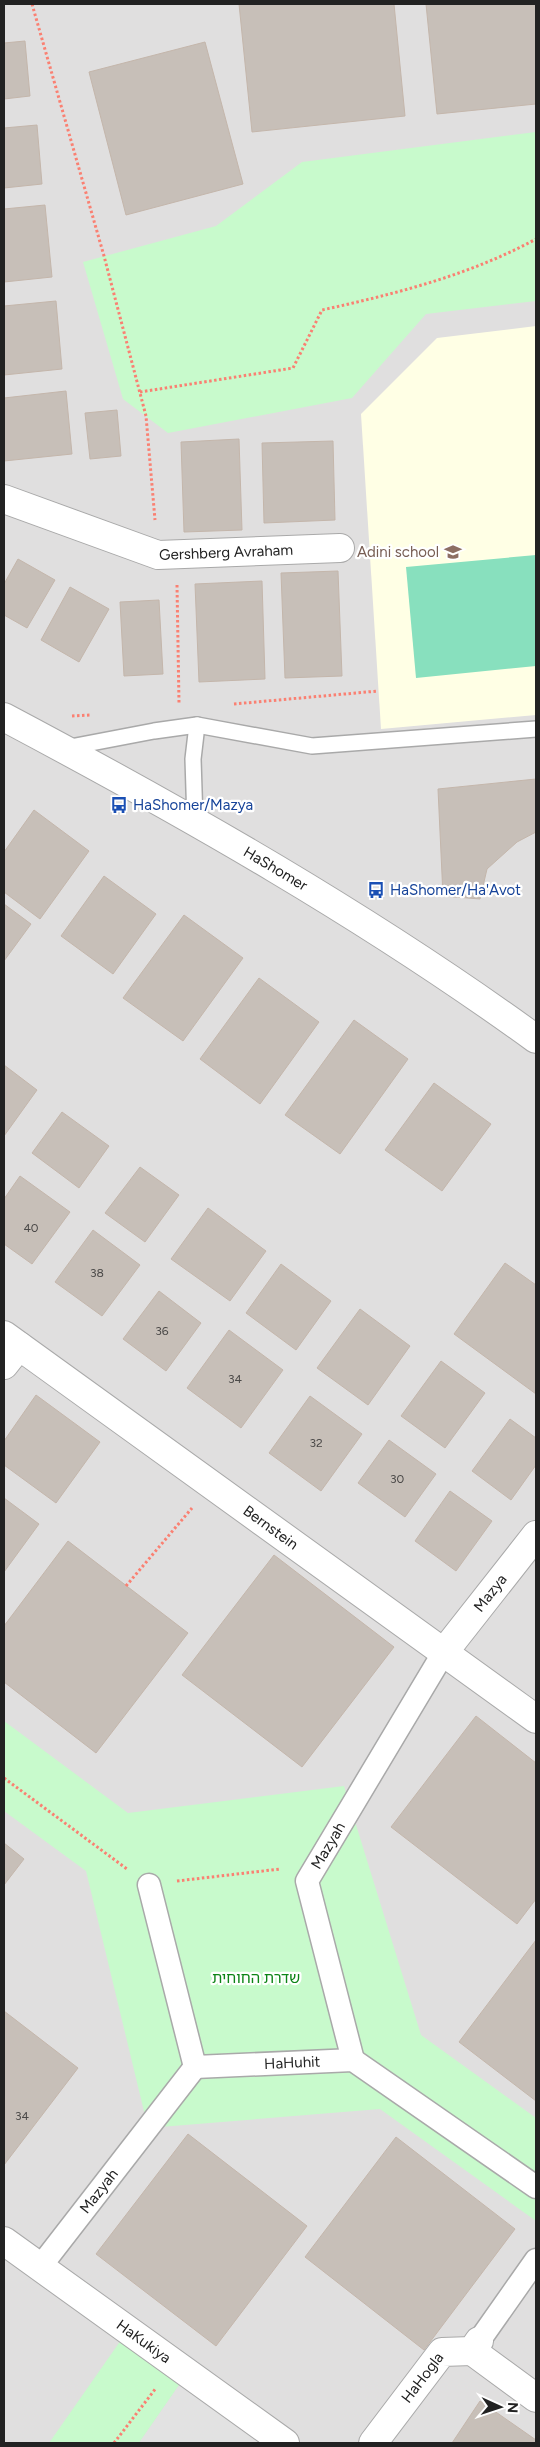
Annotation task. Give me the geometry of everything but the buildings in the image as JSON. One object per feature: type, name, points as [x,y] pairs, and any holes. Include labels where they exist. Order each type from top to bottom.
[{"type":"street","name":"Gershberg Avraham","points":[[4,499],[167,554],[340,548]]},
{"type":"street","name":"HaShomer","points":[[4,717],[195,821],[397,942],[536,1039]]},
{"type":"street","name":"Bernstein","points":[[9,1349],[212,1485],[536,1720]]},
{"type":"street","name":"Mazya","points":[[444,1652],[536,1535]]},
{"type":"street","name":"Mazyah","points":[[354,2060],[307,1881],[444,1652]]},
{"type":"street","points":[[148,1885],[195,2067]]},
{"type":"street","points":[[354,2060],[536,2187]]},
{"type":"street","name":"HaHuhit","points":[[195,2067],[354,2060]]},
{"type":"street","name":"Mazyah","points":[[40,2266],[195,2067]]},
{"type":"street","name":"HaKukiya","points":[[4,2240],[286,2443]]},
{"type":"street","points":[[536,2260],[476,2346],[536,2398]]},
{"type":"street","name":"HaHogla","points":[[373,2443],[442,2352],[476,2346]]},
{"type":"lane","points":[[195,821],[193,759],[197,725]]},
{"type":"lane","points":[[61,748],[197,725],[312,746],[536,729]]},
{"type":"path","points":[[32,4],[104,256],[146,416],[167,554],[180,710]]},
{"type":"path","points":[[140,392],[293,368],[322,310],[387,296],[507,255],[536,239]]},
{"type":"path","points":[[126,1586],[212,1485]]},
{"type":"path","points":[[4,1778],[148,1885],[318,1864]]},
{"type":"path","points":[[114,2443],[175,2363]]},
{"type":"shaded area","points":[[4,4],[536,4],[536,2443],[4,2443]]},
{"type":"shaded area","name":"Adini school","points":[[536,326],[536,715],[381,729],[361,414],[437,338]]},
{"type":"shaded area","points":[[182,2381],[270,2443],[139,2443]]},
{"type":"green space","points":[[536,132],[536,301],[426,314],[352,398],[168,433],[123,399],[83,262],[216,226],[302,162]]},
{"type":"green space","points":[[536,555],[536,666],[416,678],[406,567]]},
{"type":"green space","name":"שדרת החוחית","points":[[4,1721],[128,1813],[344,1786],[421,2035],[536,2118],[536,2221],[380,2109],[148,2128],[86,1871],[4,1811]]},
{"type":"green space","points":[[121,2340],[182,2381],[139,2443],[49,2443]]},
{"type":"place","name":"Adini school","points":[[453,552]]},
{"type":"place","name":"HaShomer/Mazya","points":[[119,805]]},
{"type":"place","name":"HaShomer/Ha'Avot","points":[[376,890]]}]
